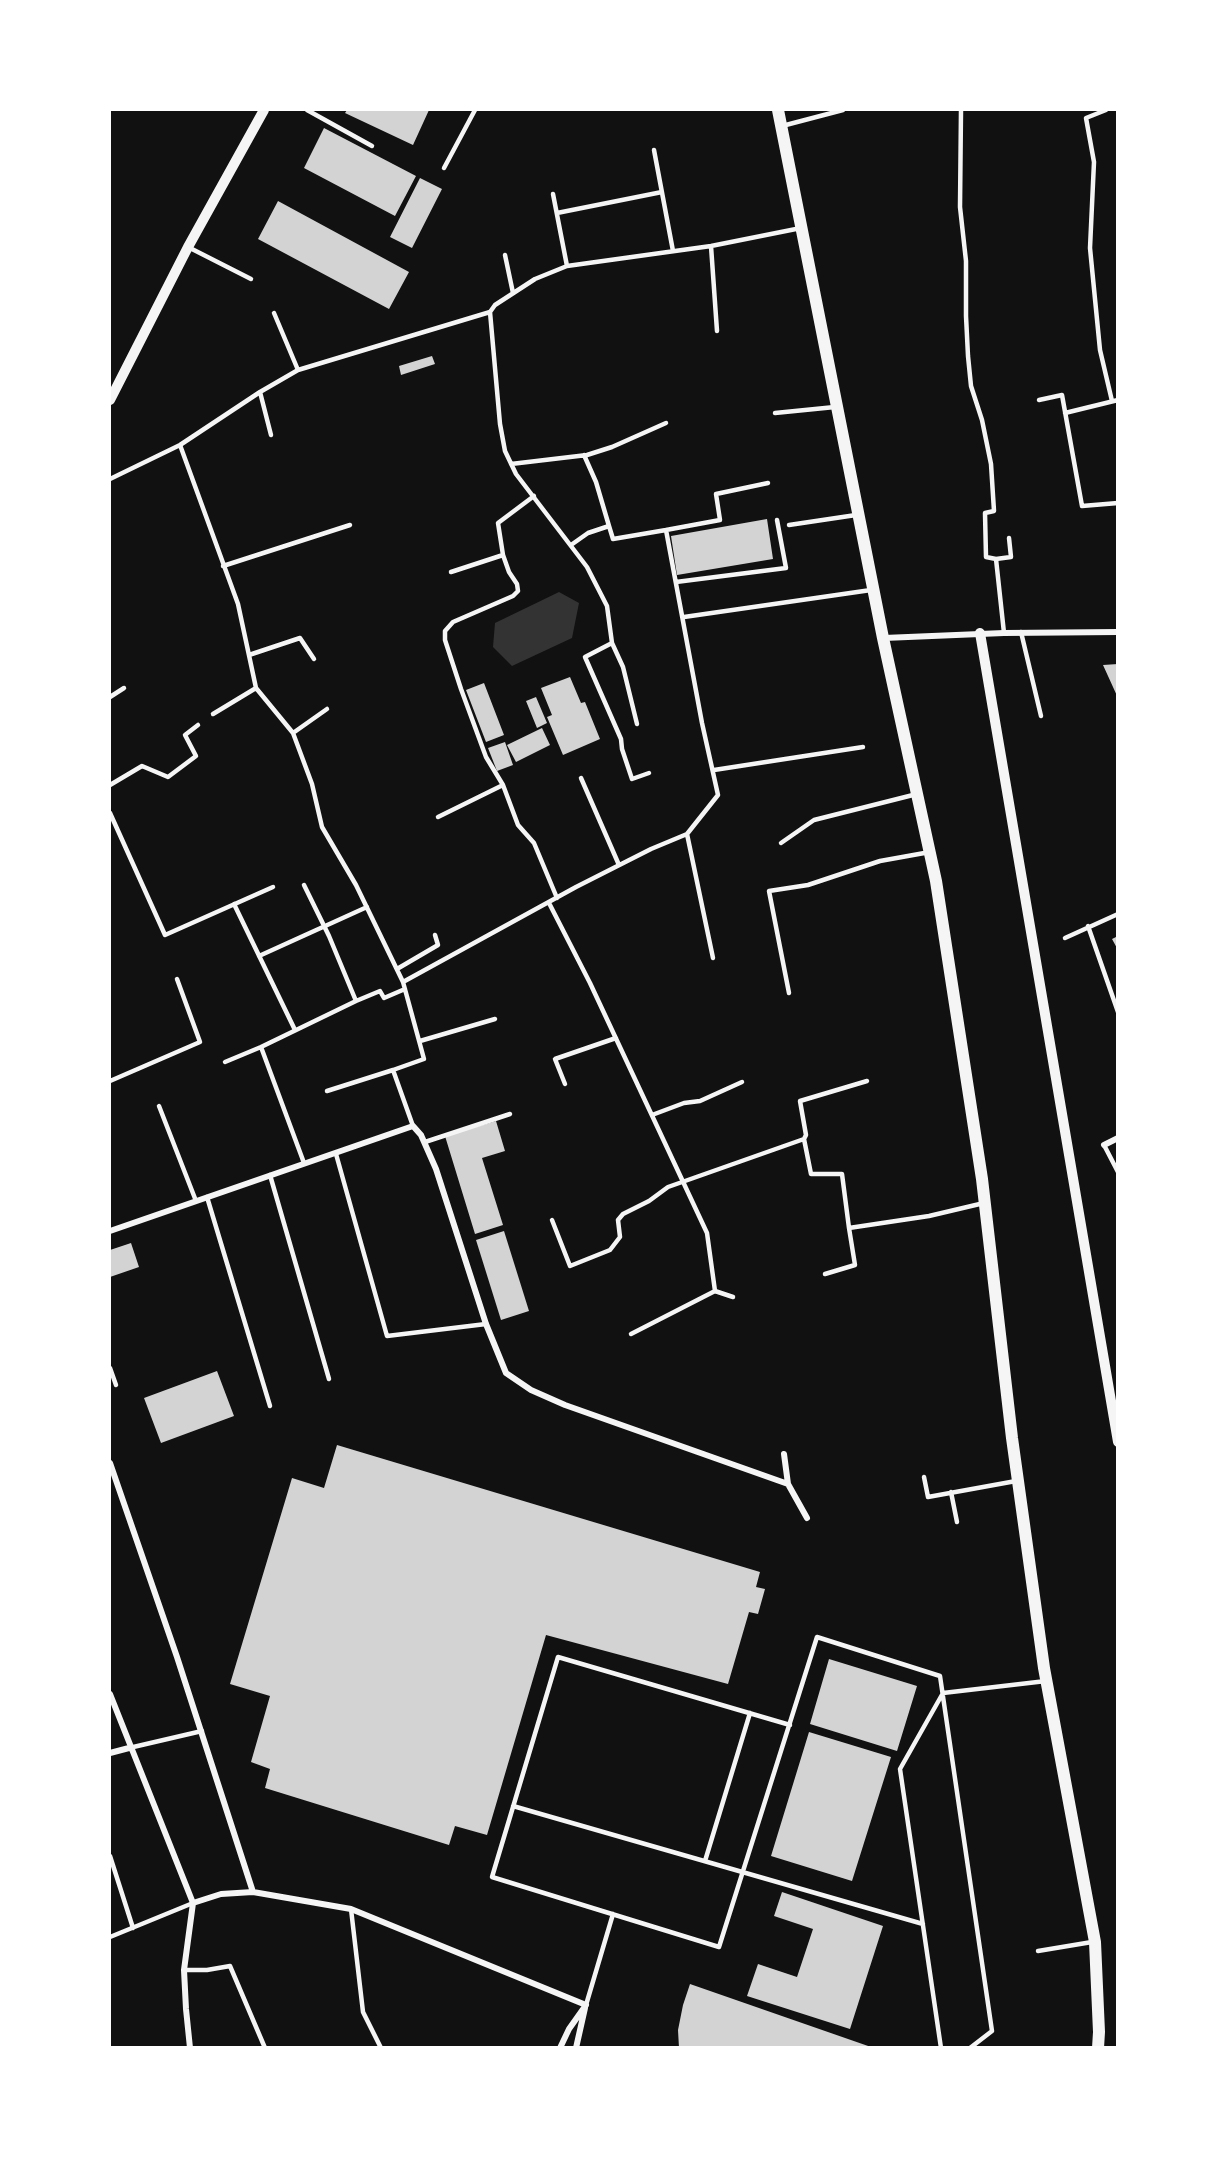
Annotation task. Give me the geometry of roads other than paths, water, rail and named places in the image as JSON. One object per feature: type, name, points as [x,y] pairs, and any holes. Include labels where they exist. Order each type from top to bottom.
[{"type":"main road","points":[[778,110],[883,638],[930,852],[953,985],[984,1203],[1046,1681],[1095,1942],[1098,2048]]},
{"type":"street","points":[[110,400],[188,247],[264,110]]},
{"type":"street","points":[[883,638],[980,633],[1118,632]]},
{"type":"street","points":[[980,633],[1118,1442]]},
{"type":"street","points":[[110,1231],[413,1126],[436,1169],[486,1324],[506,1373],[531,1390],[576,1409],[788,1484]]},
{"type":"street","points":[[1104,1145],[1118,1138]]},
{"type":"street","points":[[784,1454],[788,1484],[807,1518]]},
{"type":"street","points":[[110,1463],[202,1731],[253,1892]]},
{"type":"street","points":[[110,1694],[129,1748],[193,1903],[184,1970],[190,2048]]},
{"type":"street","points":[[110,1753],[129,1748]]},
{"type":"street","points":[[193,1903],[221,1894],[253,1892],[351,1909],[586,2005]]},
{"type":"street","points":[[560,2048],[569,2029],[586,2005]]},
{"type":"street","points":[[576,2048],[586,2005]]},
{"type":"lane","points":[[307,110],[372,146]]},
{"type":"lane","points":[[444,168],[475,110]]},
{"type":"lane","points":[[782,126],[843,110]]},
{"type":"lane","points":[[961,110],[960,207],[966,261],[968,356],[971,386],[982,420],[991,464],[994,511],[985,513],[986,557],[996,559],[1011,557],[1009,538]]},
{"type":"lane","points":[[1065,413],[1115,401],[1100,350],[1090,248],[1094,162],[1086,118],[1107,110]]},
{"type":"lane","points":[[654,150],[673,251]]},
{"type":"lane","points":[[558,213],[662,192]]},
{"type":"lane","points":[[553,194],[567,266]]},
{"type":"lane","points":[[110,479],[180,446],[260,392],[298,370],[490,312],[495,305],[543,275],[567,266],[711,246],[803,228]]},
{"type":"lane","points":[[711,246],[717,331]]},
{"type":"lane","points":[[188,247],[251,279]]},
{"type":"lane","points":[[505,255],[513,293]]},
{"type":"lane","points":[[490,312],[500,424],[505,451],[516,474],[586,567],[607,606],[612,643],[623,667],[637,724]]},
{"type":"lane","points":[[274,313],[298,370]]},
{"type":"lane","points":[[260,392],[271,435]]},
{"type":"lane","points":[[1040,400],[1062,395],[1082,506],[1118,503]]},
{"type":"lane","points":[[775,413],[838,406]]},
{"type":"lane","points":[[511,464],[584,455],[612,447],[666,423]]},
{"type":"lane","points":[[180,446],[238,604],[256,688],[293,733],[312,784],[322,827],[367,907],[403,982],[420,1041],[424,1059],[327,1091]]},
{"type":"lane","points":[[584,455],[596,482],[613,539],[720,520],[716,494],[768,483]]},
{"type":"lane","points":[[534,496],[498,523],[503,555],[518,591],[513,596],[453,622],[445,631],[445,640],[486,757],[503,785],[518,825],[534,843],[557,898]]},
{"type":"lane","points":[[789,525],[859,514]]},
{"type":"lane","points":[[676,582],[786,568],[777,520]]},
{"type":"lane","points":[[223,566],[350,525]]},
{"type":"lane","points":[[571,545],[588,533],[609,526]]},
{"type":"lane","points":[[403,982],[619,865],[687,834],[718,795],[702,723],[666,530]]},
{"type":"lane","points":[[451,572],[503,555]]},
{"type":"lane","points":[[996,559],[1004,633]]},
{"type":"lane","points":[[684,617],[873,589]]},
{"type":"lane","points":[[1021,632],[1041,716]]},
{"type":"lane","points":[[249,656],[300,638],[314,659]]},
{"type":"lane","points":[[612,643],[585,657],[621,739],[632,779],[649,773]]},
{"type":"lane","points":[[110,697],[124,687]]},
{"type":"lane","points":[[213,714],[256,688]]},
{"type":"lane","points":[[293,733],[327,709]]},
{"type":"lane","points":[[110,785],[142,766],[168,777],[196,756],[185,735],[198,725]]},
{"type":"lane","points":[[714,770],[862,747]]},
{"type":"lane","points":[[581,778],[619,865]]},
{"type":"lane","points":[[438,817],[503,785]]},
{"type":"lane","points":[[781,843],[814,820],[917,794]]},
{"type":"lane","points":[[110,813],[165,935],[273,887]]},
{"type":"lane","points":[[687,834],[712,958]]},
{"type":"lane","points":[[789,993],[769,891],[808,885],[880,861],[930,852]]},
{"type":"lane","points":[[304,885],[356,1001]]},
{"type":"lane","points":[[549,903],[684,1180],[707,1233],[715,1291]]},
{"type":"lane","points":[[234,904],[295,1030]]},
{"type":"lane","points":[[259,956],[367,907]]},
{"type":"lane","points":[[1065,938],[1118,914]]},
{"type":"lane","points":[[1088,926],[1118,1012]]},
{"type":"lane","points":[[397,969],[438,945],[435,935]]},
{"type":"lane","points":[[110,1081],[200,1042],[177,979]]},
{"type":"lane","points":[[225,1062],[356,1001],[380,992],[384,998],[405,989]]},
{"type":"lane","points":[[420,1041],[495,1019]]},
{"type":"lane","points":[[565,1084],[555,1059],[616,1038]]},
{"type":"lane","points":[[261,1047],[304,1162]]},
{"type":"lane","points":[[393,1070],[413,1126]]},
{"type":"lane","points":[[825,1274],[855,1265],[842,1174],[811,1174],[800,1101],[867,1081]]},
{"type":"lane","points":[[652,1115],[684,1103],[700,1101],[742,1082]]},
{"type":"lane","points":[[159,1106],[196,1201]]},
{"type":"lane","points":[[424,1143],[510,1114]]},
{"type":"lane","points":[[552,1220],[570,1266],[610,1250],[620,1237],[618,1220],[623,1214],[649,1201],[668,1187],[804,1139]]},
{"type":"lane","points":[[1104,1145],[1118,1172]]},
{"type":"lane","points":[[336,1154],[387,1336],[486,1324]]},
{"type":"lane","points":[[270,1175],[329,1379]]},
{"type":"lane","points":[[207,1197],[270,1406]]},
{"type":"lane","points":[[849,1228],[929,1216],[984,1203]]},
{"type":"lane","points":[[631,1334],[715,1291],[733,1297]]},
{"type":"lane","points":[[110,1368],[116,1385]]},
{"type":"lane","points":[[924,1477],[928,1497],[1019,1481]]},
{"type":"lane","points":[[951,1492],[957,1522]]},
{"type":"lane","points":[[790,1725],[558,1657],[492,1877],[719,1947],[790,1725],[817,1638],[940,1676],[993,2031],[970,2048]]},
{"type":"lane","points":[[943,1693],[1046,1681]]},
{"type":"lane","points":[[941,2048],[900,1769],[943,1693]]},
{"type":"lane","points":[[705,1861],[750,1713]]},
{"type":"lane","points":[[129,1748],[202,1731]]},
{"type":"lane","points":[[513,1806],[923,1924]]},
{"type":"lane","points":[[110,1856],[133,1928]]},
{"type":"lane","points":[[110,1937],[193,1903]]},
{"type":"lane","points":[[351,1909],[363,2012],[381,2048]]},
{"type":"lane","points":[[586,2005],[613,1914]]},
{"type":"lane","points":[[1038,1951],[1095,1942]]},
{"type":"lane","points":[[184,1970],[207,1970],[230,1966],[265,2048]]}]
